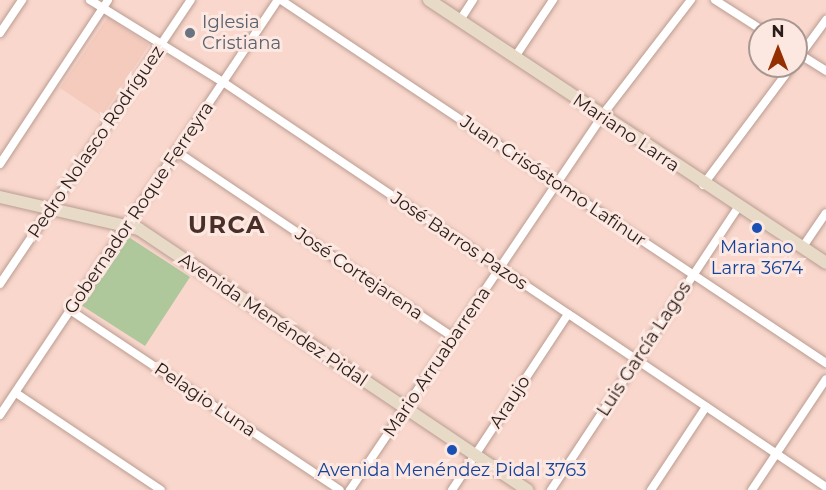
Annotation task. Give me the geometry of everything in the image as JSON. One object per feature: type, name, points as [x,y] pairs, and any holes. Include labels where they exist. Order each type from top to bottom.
[{"type":"main road","name":"Mariano Larra","points":[[429,0],[703,185],[826,263]]},
{"type":"main road","name":"Avenida Menéndez Pidal","points":[[0,197],[129,224],[527,490]]},
{"type":"street","points":[[0,33],[22,0]]},
{"type":"street","name":"José Barros Pazos","points":[[90,0],[106,4],[161,45],[223,82],[826,487]]},
{"type":"street","name":"Pedro Nolasco Rodríguez","points":[[0,284],[191,0]]},
{"type":"street","name":"Gobernador Roque Ferreyra","points":[[0,416],[279,0]]},
{"type":"street","name":"Juan Crisóstomo Lafinur","points":[[279,0],[826,363]]},
{"type":"street","points":[[460,21],[473,0]]},
{"type":"street","points":[[515,57],[553,0]]},
{"type":"street","name":"Mario Arruabarrena","points":[[350,490],[602,117],[691,0]]},
{"type":"street","points":[[715,0],[748,21]]},
{"type":"street","points":[[0,164],[106,4]]},
{"type":"street","points":[[808,43],[826,20]]},
{"type":"street","points":[[808,61],[826,71]]},
{"type":"street","points":[[703,185],[783,78]]},
{"type":"street","name":"José Cortejarena","points":[[176,151],[453,337]]},
{"type":"street","name":"Luis García Lagos","points":[[551,490],[738,208]]},
{"type":"street","points":[[802,248],[826,213]]},
{"type":"street","name":"Pelagio Luna","points":[[70,310],[340,490]]},
{"type":"street","name":"Araujo","points":[[452,490],[568,314]]},
{"type":"street","points":[[752,490],[826,379]]},
{"type":"street","points":[[16,393],[161,490]]},
{"type":"street","points":[[651,490],[706,407]]},
{"type":"shaded area","points":[[108,17],[149,45],[102,116],[60,88]]},
{"type":"green space","points":[[127,236],[190,277],[145,346],[81,305]]},
{"type":"place","name":"Iglesia Cristiana","points":[[190,33]]},
{"type":"place","name":"Mariano Larra 3674","points":[[757,228]]},
{"type":"place","name":"Avenida Menéndez Pidal 3763","points":[[452,450]]},
{"type":"district","name":"URCA","points":[[227,225]]}]
